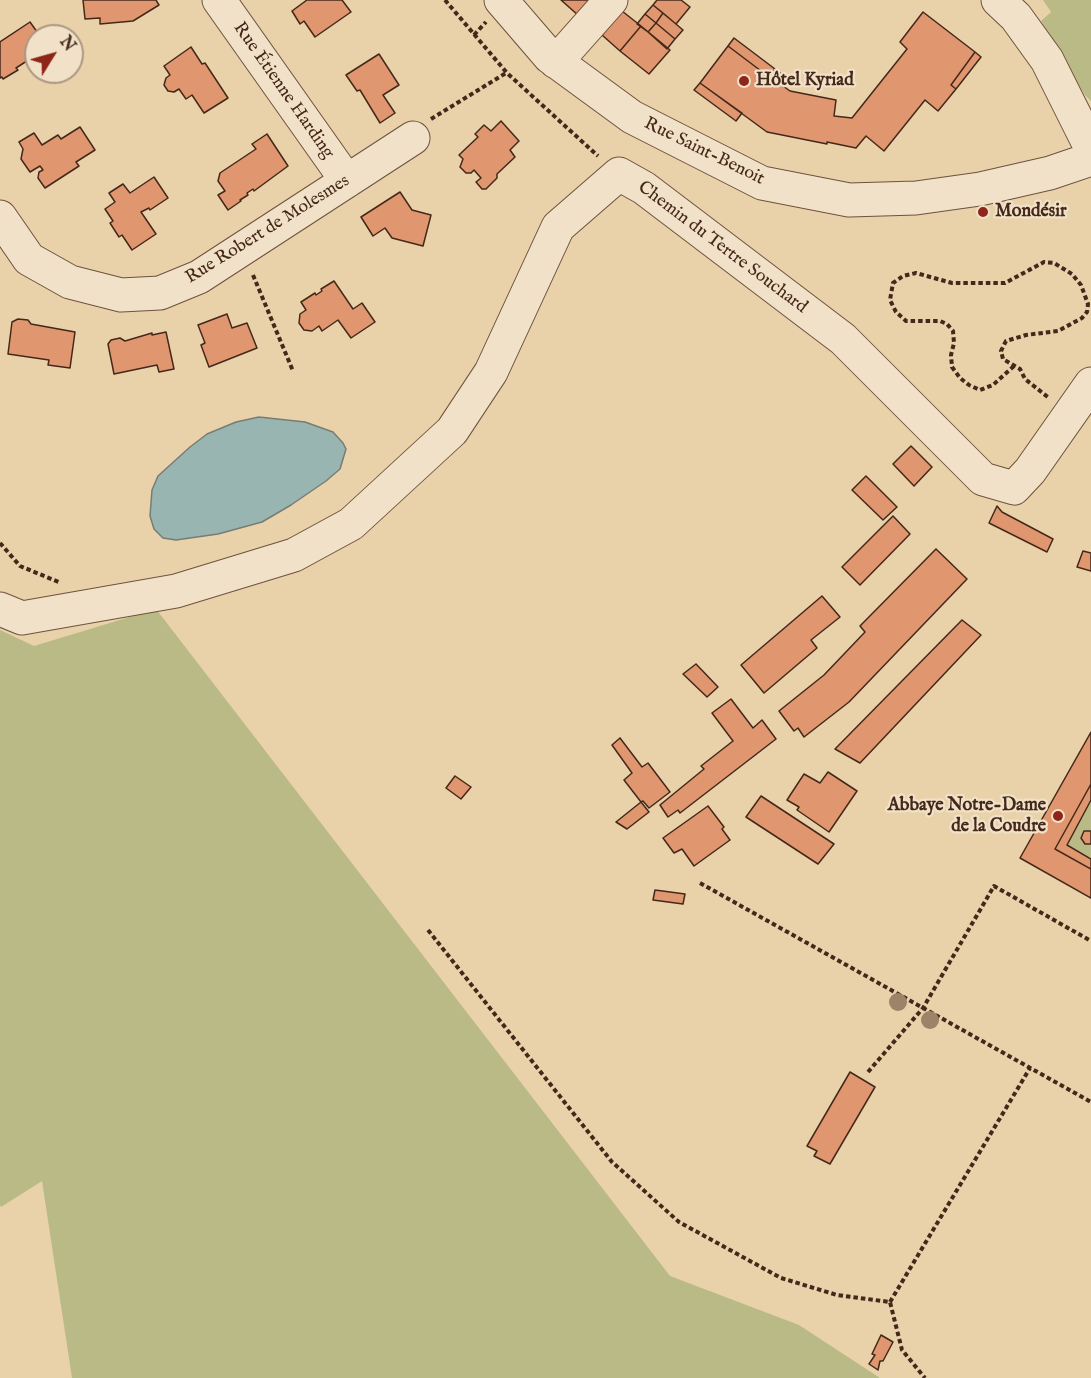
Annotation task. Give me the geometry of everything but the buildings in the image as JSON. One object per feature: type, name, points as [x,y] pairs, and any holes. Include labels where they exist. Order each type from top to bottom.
[{"type":"street","name":"Rue Étienne Harding","points":[[219,0],[347,181]]},
{"type":"street","name":"Rue Saint-Benoit","points":[[501,0],[556,62],[632,117],[762,183],[849,200],[916,198],[980,189],[1050,173],[1091,159]]},
{"type":"street","points":[[556,62],[611,0]]},
{"type":"street","points":[[998,0],[1016,17],[1047,60],[1091,148]]},
{"type":"street","name":"Rue Robert de Molesmes","points":[[0,217],[29,259],[70,282],[121,295],[160,293],[199,278],[413,138]]},
{"type":"street","name":"Chemin du Tertre Souchard","points":[[0,609],[22,618],[176,591],[294,555],[351,524],[452,431],[491,372],[558,227],[619,174],[644,188],[843,339],[983,480],[1014,488],[1030,471],[1091,384]]},
{"type":"path","points":[[445,0],[507,73],[619,174]]},
{"type":"path","points":[[413,138],[415,129],[507,73]]},
{"type":"path","points":[[242,250],[293,372]]},
{"type":"path","points":[[1014,366],[993,385],[980,390],[969,385],[952,367],[953,332],[947,324],[940,321],[906,321],[896,312],[890,300],[893,283],[903,276],[915,273],[952,283],[1005,283],[1044,261],[1054,263],[1072,274],[1081,285],[1088,304],[1087,312],[1082,318],[1058,332],[1026,335],[1006,341],[1001,351],[1003,359],[1020,369],[1025,379],[1070,414]]},
{"type":"path","points":[[700,883],[1091,1102]]},
{"type":"path","points":[[868,1072],[922,1008],[994,886],[1091,940]]},
{"type":"path","points":[[428,930],[612,1162],[678,1222],[781,1278],[837,1295],[890,1302]]},
{"type":"path","points":[[926,1378],[902,1350],[890,1302],[1030,1068]]},
{"type":"green space","points":[[1043,0],[1091,0],[1091,101],[1085,95],[1041,21],[1051,12]]},
{"type":"green space","points":[[156,609],[670,1276],[799,1325],[880,1378],[72,1378],[42,1181],[1,1207],[0,1205],[0,630],[34,646]]},
{"type":"green space","points":[[1091,800],[1091,859],[1067,845]]},
{"type":"water","points":[[259,417],[305,422],[333,432],[346,449],[340,469],[291,505],[262,522],[218,534],[176,540],[163,538],[154,529],[150,516],[152,490],[158,476],[207,434],[236,422]]},
{"type":"place","name":"Hôtel Kyriad","points":[[744,81]]},
{"type":"place","name":"Mondésir","points":[[983,212]]},
{"type":"place","name":"Abbaye Notre-Dame de la Coudre","points":[[1058,816]]}]
